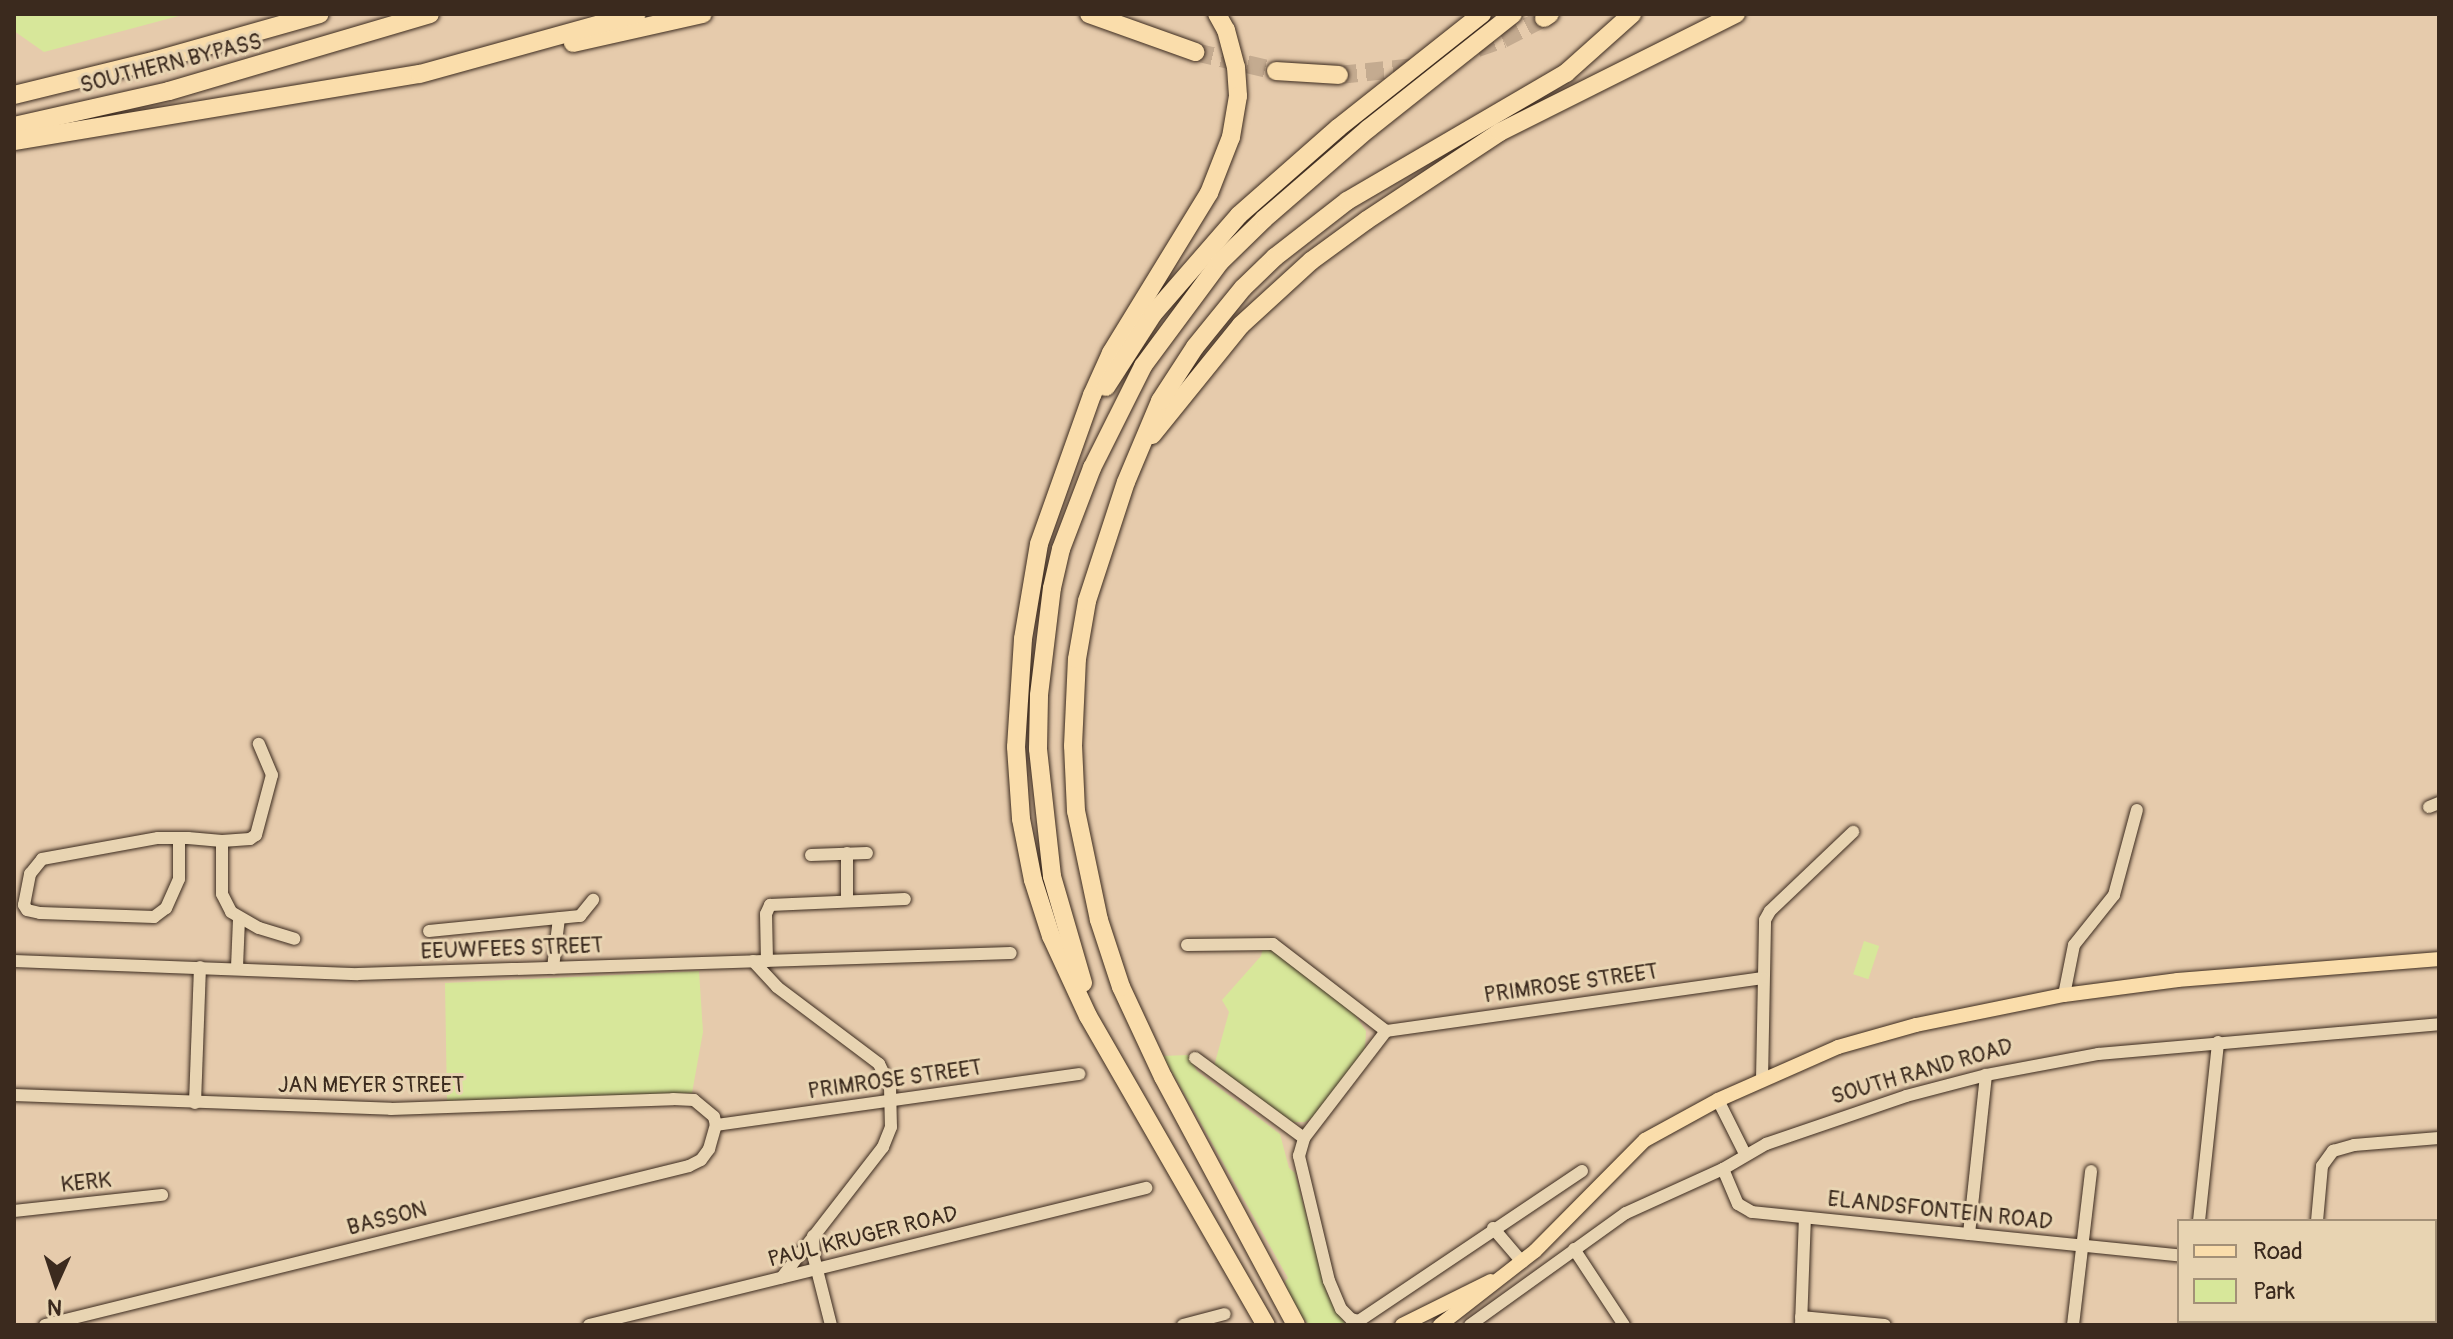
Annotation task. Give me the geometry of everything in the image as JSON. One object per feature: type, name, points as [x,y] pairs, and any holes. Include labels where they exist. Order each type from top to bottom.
[{"type":"highway","name":"SOUTHERN BYPASS","points":[[14,95],[157,60],[320,14]]},
{"type":"highway","name":"SOUTHERN BYPASS","points":[[14,126],[169,91],[430,14]]},
{"type":"highway","points":[[14,141],[357,85],[490,56],[637,14]]},
{"type":"highway","points":[[490,56],[535,52],[703,14]]},
{"type":"highway","points":[[1089,14],[1195,52]]},
{"type":"highway","points":[[1217,14],[1226,30],[1236,75],[1236,116],[1226,156],[1209,193],[1111,353],[1092,395],[1039,544],[1023,639],[1016,747],[1021,819],[1033,880],[1076,995],[1263,1322]]},
{"type":"highway","points":[[1083,427],[1153,314],[1239,215],[1338,128],[1482,14]]},
{"type":"highway","points":[[1095,1024],[1052,876],[1038,749],[1039,695],[1052,588],[1061,549],[1092,468],[1143,366],[1220,262],[1285,200],[1368,129],[1513,14]]},
{"type":"highway","points":[[1296,1325],[1163,1077],[1121,987],[1099,920],[1076,811],[1073,708],[1077,659],[1094,578],[1126,482],[1160,401],[1195,347],[1243,288],[1275,257],[1347,201],[1566,73],[1632,14]]},
{"type":"highway","points":[[1144,443],[1241,325],[1311,261],[1367,220],[1500,132],[1736,14]]},
{"type":"highway","points":[[1276,71],[1339,75]]},
{"type":"highway","points":[[1284,1301],[1306,1325]]},
{"type":"main road","name":"SOUTH RAND ROAD","points":[[1440,1325],[1522,1262],[1561,1227],[1630,1152],[1659,1129],[1828,1051],[1880,1034],[2064,995],[2178,980],[2439,959]]},
{"type":"main road","name":"SOUTH RAND ROAD","points":[[1402,1325],[1509,1272]]},
{"type":"street","points":[[179,838],[179,879],[166,908],[154,917],[33,912],[24,905],[32,868],[42,859],[158,838],[179,838],[222,841],[250,839],[256,835],[272,775],[259,744]]},
{"type":"street","points":[[2064,995],[2074,945],[2114,895],[2137,810]]},
{"type":"street","points":[[1762,1080],[1763,933],[1767,915],[1853,832]]},
{"type":"street","points":[[222,841],[222,894],[239,919],[294,939]]},
{"type":"street","points":[[847,853],[847,901]]},
{"type":"street","points":[[811,855],[867,853]]},
{"type":"street","points":[[767,961],[766,914],[770,905],[905,899]]},
{"type":"street","points":[[429,931],[585,914],[593,900]]},
{"type":"street","points":[[553,968],[559,918]]},
{"type":"street","points":[[237,967],[239,919]]},
{"type":"street","points":[[1187,945],[1273,944],[1386,1031],[1304,1138],[1299,1152],[1299,1163],[1329,1281],[1348,1317],[1363,1320],[1493,1228],[1582,1171]]},
{"type":"street","name":"EEUWFEES STREET","points":[[14,961],[237,967],[358,974],[1011,953]]},
{"type":"street","points":[[753,961],[777,987],[879,1064],[889,1079],[891,1127],[883,1147],[782,1277]]},
{"type":"street","points":[[777,987],[784,961]]},
{"type":"street","points":[[195,1103],[200,967]]},
{"type":"street","name":"PRIMROSE STREET","points":[[1386,1031],[1762,978]]},
{"type":"street","name":"SOUTH RAND ROAD","points":[[1470,1325],[1626,1213],[1723,1169],[1745,1154],[1823,1123],[1986,1075],[2098,1054],[2439,1024]]},
{"type":"street","points":[[2199,1219],[2218,1042]]},
{"type":"street","points":[[1195,1058],[1304,1138]]},
{"type":"street","name":"PRIMROSE STREET","points":[[716,1125],[1079,1074]]},
{"type":"street","points":[[1969,1234],[1986,1075]]},
{"type":"street","name":"JAN MEYER STREET","points":[[14,1095],[391,1109],[673,1099],[694,1100],[714,1117],[716,1125]]},
{"type":"street","points":[[1718,1100],[1745,1154]]},
{"type":"street","name":"BASSON","points":[[45,1325],[689,1166],[701,1160],[709,1149],[716,1125]]},
{"type":"street","points":[[2317,1219],[2322,1166],[2333,1151],[2354,1145],[2439,1138]]},
{"type":"street","name":"ELANDSFONTEIN ROAD","points":[[1723,1169],[1738,1204],[1747,1211],[2177,1255]]},
{"type":"street","points":[[2073,1325],[2091,1171]]},
{"type":"street","name":"PAUL KRUGER ROAD","points":[[589,1325],[1146,1188]]},
{"type":"street","name":"KERK","points":[[14,1211],[162,1195]]},
{"type":"street","points":[[1805,1218],[1801,1321],[1885,1325]]},
{"type":"street","points":[[1493,1228],[1522,1262]]},
{"type":"street","points":[[813,1236],[817,1268],[831,1325]]},
{"type":"street","points":[[1574,1249],[1624,1325]]},
{"type":"street","points":[[1183,1325],[1225,1314]]},
{"type":"green space","points":[[14,14],[186,14],[44,52],[14,31]]},
{"type":"green space","points":[[1864,941],[1879,946],[1868,979],[1853,974]]},
{"type":"green space","points":[[1263,948],[1271,950],[1351,1009],[1366,1031],[1365,1049],[1314,1116],[1305,1122],[1291,1122],[1214,1066],[1229,1012],[1222,1000],[1261,956]]},
{"type":"green space","points":[[699,971],[703,1032],[692,1093],[447,1101],[445,983]]},
{"type":"green space","points":[[1188,1055],[1197,1071],[1280,1134],[1289,1168],[1295,1173],[1327,1294],[1346,1325],[1309,1325],[1301,1316],[1289,1295],[1285,1281],[1288,1278],[1163,1056]]},
{"type":"tunnel","points":[[1339,75],[1426,66],[1503,39],[1544,18]]},
{"type":"tunnel","points":[[1195,52],[1276,71]]}]
